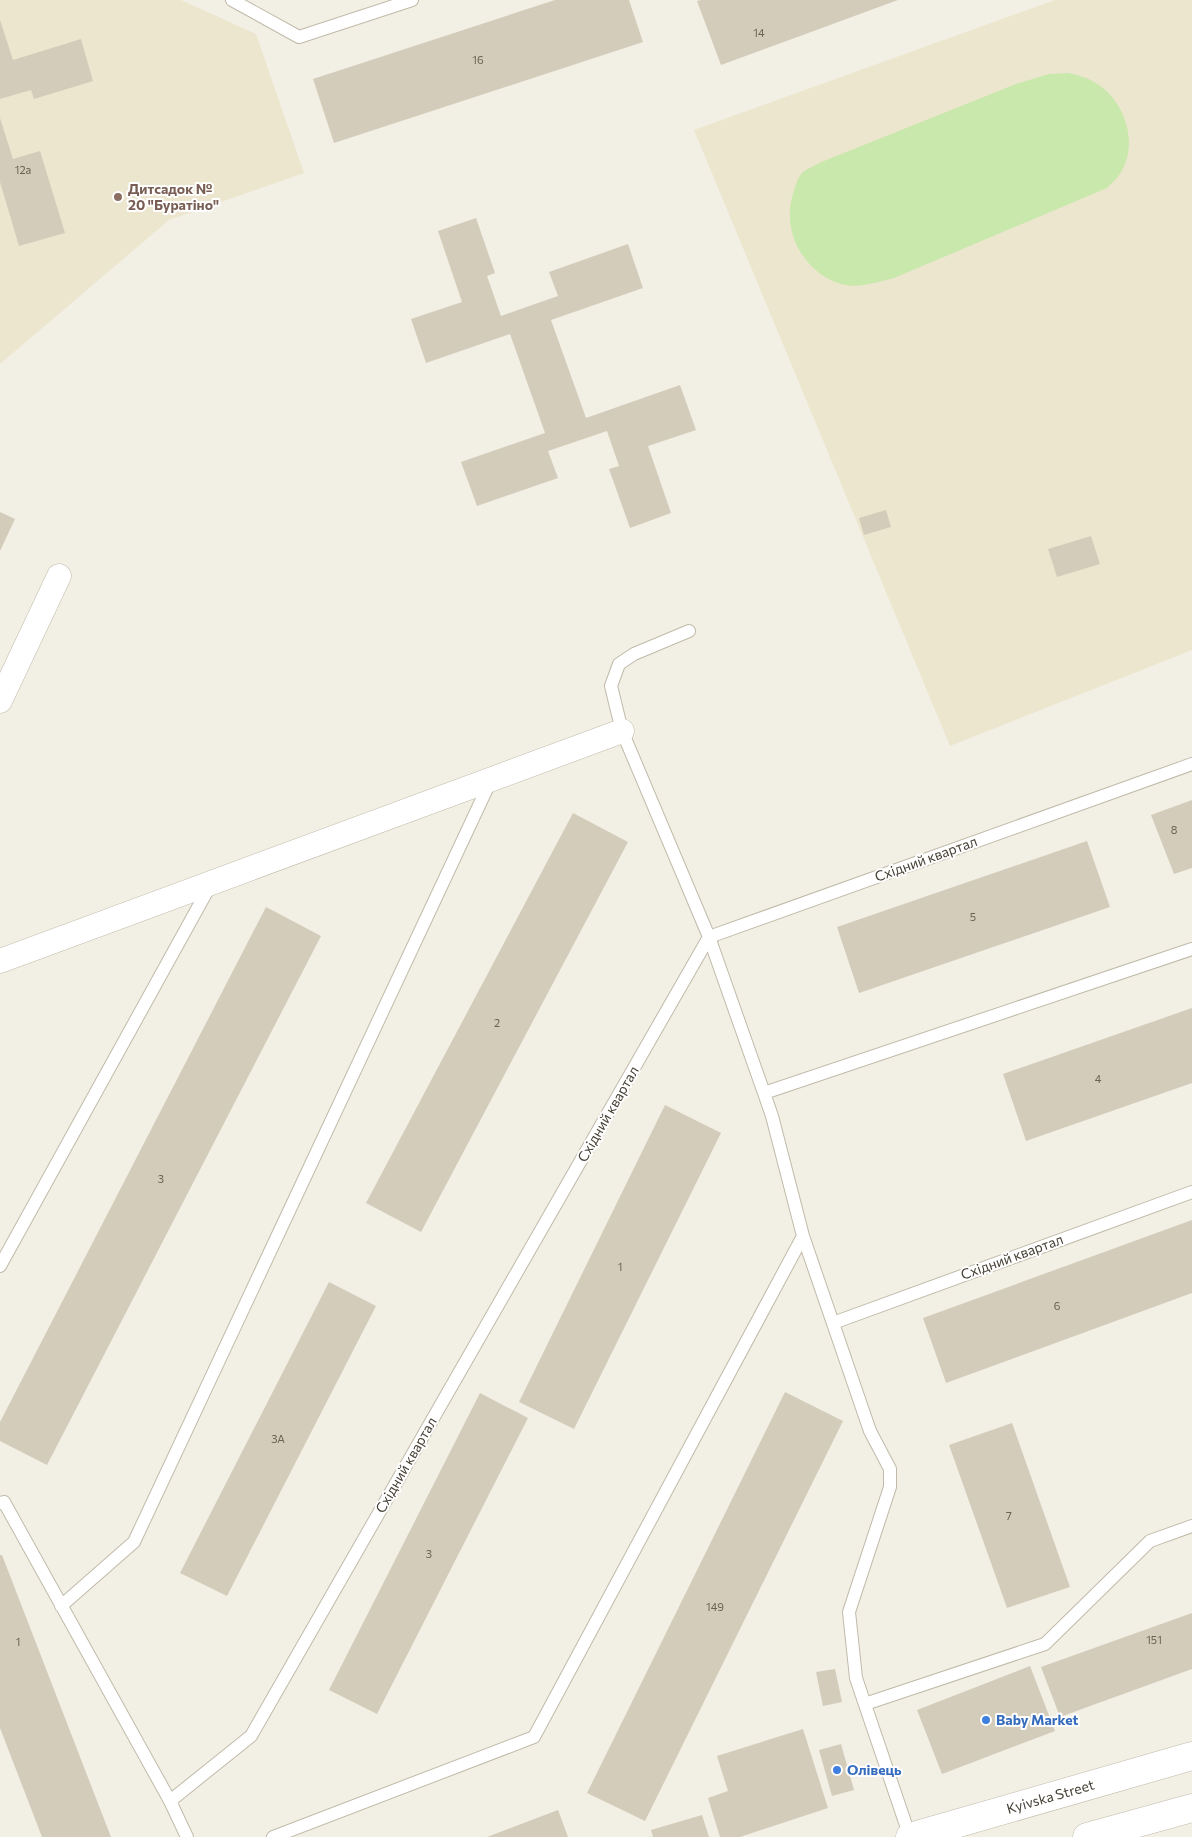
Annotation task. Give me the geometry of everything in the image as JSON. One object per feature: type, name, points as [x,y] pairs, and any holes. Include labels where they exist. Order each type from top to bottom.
[{"type":"street","points":[[0,700],[59,576]]},
{"type":"street","points":[[0,961],[622,731]]},
{"type":"street","name":"Kyivska Street","points":[[910,1837],[1192,1756]]},
{"type":"street","points":[[1086,1837],[1192,1808]]},
{"type":"lane","points":[[232,0],[299,38],[412,0]]},
{"type":"lane","points":[[689,631],[634,654],[619,664],[611,686],[622,731],[709,937],[772,1116],[803,1236],[870,1431],[890,1469],[890,1487],[849,1612],[856,1678],[910,1837]]},
{"type":"lane","name":"Східний квартал","points":[[170,1801],[251,1736],[709,937],[1192,764]]},
{"type":"lane","points":[[61,1606],[134,1542],[491,780]]},
{"type":"lane","points":[[0,1266],[211,884]]},
{"type":"lane","points":[[764,1093],[1192,949]]},
{"type":"lane","name":"Східний квартал","points":[[833,1323],[1192,1192]]},
{"type":"lane","points":[[273,1837],[534,1737],[803,1236]]},
{"type":"lane","points":[[0,1502],[4,1502],[170,1801],[187,1837]]},
{"type":"lane","points":[[865,1704],[1044,1644],[1150,1541],[1192,1526]]},
{"type":"shaded area","name":"Дитсадок № 20 \"Буратіно\"","points":[[0,0],[181,0],[256,34],[304,173],[169,220],[0,364]]},
{"type":"shaded area","points":[[1055,0],[1192,0],[1192,650],[950,746],[694,130]]},
{"type":"green space","points":[[1068,73],[1088,79],[1104,89],[1113,98],[1125,121],[1129,146],[1127,158],[1119,175],[1107,188],[894,278],[874,283],[854,286],[841,284],[816,271],[806,260],[793,236],[790,222],[793,194],[797,180],[804,172],[819,163],[1016,84],[1049,74]]},
{"type":"building","points":[[555,0],[629,0],[643,42],[334,143],[313,79]]},
{"type":"building","points":[[898,0],[721,65],[697,1]]},
{"type":"building","points":[[0,20],[13,60],[81,39],[93,81],[34,99],[31,90],[0,99]]},
{"type":"building","points":[[0,118],[13,159],[40,151],[65,233],[19,246],[0,182]]},
{"type":"building","points":[[476,218],[495,273],[487,276],[501,316],[558,296],[549,272],[628,244],[643,288],[551,320],[586,418],[680,385],[696,430],[648,446],[671,513],[630,528],[609,469],[619,466],[607,431],[548,451],[558,478],[477,506],[461,462],[545,433],[510,334],[426,363],[411,319],[462,302],[438,231]]},
{"type":"building","points":[[886,510],[891,527],[864,535],[859,518]]},
{"type":"building","points":[[0,512],[15,519],[0,551]]},
{"type":"building","points":[[1091,536],[1100,564],[1057,577],[1048,549]]},
{"type":"building","points":[[1192,800],[1192,868],[1174,874],[1151,815]]},
{"type":"building","points":[[573,813],[628,842],[421,1232],[366,1203]]},
{"type":"building","points":[[1087,841],[1110,907],[859,993],[837,927]]},
{"type":"building","points":[[266,907],[321,936],[47,1465],[0,1441],[0,1422]]},
{"type":"building","points":[[1192,1008],[1192,1083],[1026,1141],[1003,1074]]},
{"type":"building","points":[[665,1105],[721,1133],[574,1429],[519,1402]]},
{"type":"building","points":[[1192,1220],[1192,1293],[946,1383],[923,1318]]},
{"type":"building","points":[[329,1282],[376,1306],[227,1596],[180,1573]]},
{"type":"building","points":[[785,1392],[843,1421],[645,1821],[587,1793]]},
{"type":"building","points":[[480,1393],[528,1418],[377,1714],[329,1690]]},
{"type":"building","points":[[1012,1423],[1070,1587],[1007,1608],[949,1445]]},
{"type":"building","points":[[0,1555],[2,1555],[111,1837],[42,1837],[0,1728]]},
{"type":"building","points":[[1192,1613],[1192,1669],[1060,1717],[1041,1667]]},
{"type":"building","name":"Baby Market","points":[[1030,1666],[1055,1731],[942,1774],[917,1710]]},
{"type":"building","points":[[835,1669],[842,1702],[823,1706],[816,1672]]},
{"type":"building","points":[[803,1729],[828,1808],[740,1837],[720,1837],[708,1798],[728,1791],[717,1756]]},
{"type":"building","name":"Олівець","points":[[841,1744],[854,1790],[832,1796],[819,1750]]},
{"type":"building","points":[[558,1810],[568,1837],[487,1837]]},
{"type":"building","points":[[702,1815],[709,1837],[653,1837],[651,1830]]},
{"type":"place","name":"Дитсадок № 20 \"Буратіно\"","points":[[118,197]]},
{"type":"place","name":"Baby Market","points":[[986,1720]]},
{"type":"place","name":"Олівець","points":[[837,1770]]}]
